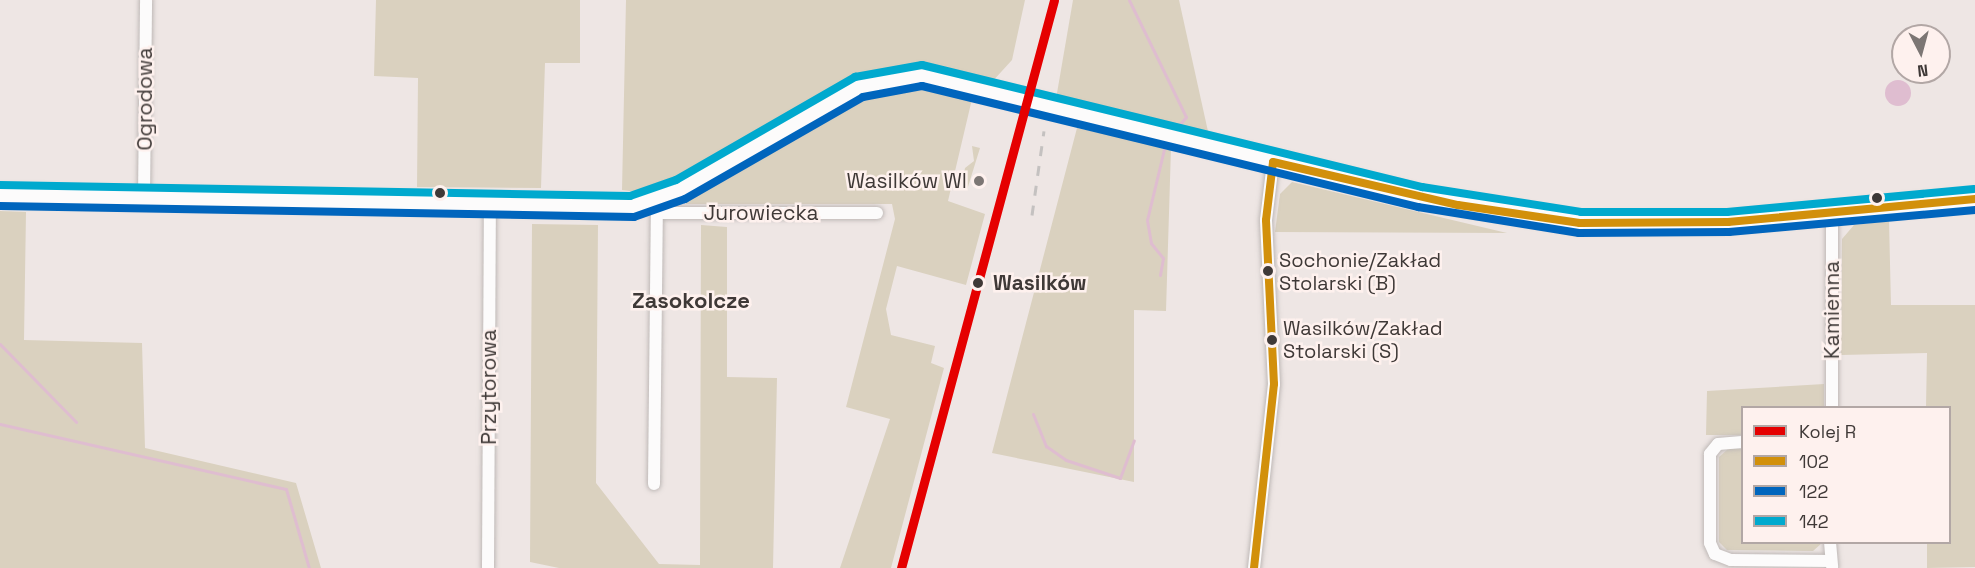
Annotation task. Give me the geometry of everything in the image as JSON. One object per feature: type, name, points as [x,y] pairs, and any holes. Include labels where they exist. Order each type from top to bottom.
[{"type":"street","name":"Ogrodowa","points":[[144,198],[146,0]]},
{"type":"street","name":"Jurowiecka","points":[[655,208],[859,87],[902,76],[940,78],[1273,162],[1512,214],[1648,226],[1832,213],[1975,199]]},
{"type":"street","points":[[1254,568],[1274,384],[1266,220],[1273,162]]},
{"type":"street","name":"Jurowiecka","points":[[0,195],[877,213]]},
{"type":"street","name":"Przytorowa","points":[[488,568],[490,206]]},
{"type":"street","points":[[654,484],[655,208]]},
{"type":"street","name":"Kamienna","points":[[1832,213],[1832,406]]},
{"type":"street","points":[[1741,442],[1718,444],[1710,454],[1710,543],[1715,554],[1731,560],[1831,564],[1830,544]]},
{"type":"shaded area","points":[[376,0],[580,0],[580,63],[545,63],[541,188],[417,187],[418,78],[374,76]]},
{"type":"shaded area","points":[[626,0],[1025,0],[1012,60],[991,83],[925,68],[859,87],[669,196],[622,190]]},
{"type":"shaded area","points":[[1073,0],[1179,0],[1209,136],[1056,99]]},
{"type":"shaded area","points":[[1891,82],[1907,84],[1910,88],[1910,98],[1903,105],[1893,105],[1886,98],[1886,88]]},
{"type":"shaded area","points":[[922,90],[972,99],[948,201],[985,214],[966,285],[897,266],[886,309],[891,335],[935,346],[931,363],[944,368],[891,568],[840,568],[890,419],[846,407],[895,219],[892,204],[686,204],[685,198],[869,98]]},
{"type":"shaded area","points":[[1077,128],[1171,148],[1166,311],[1134,310],[1134,482],[992,453]]},
{"type":"shaded area","points":[[972,146],[980,148],[967,190],[961,189],[965,168],[974,161]]},
{"type":"shaded area","points":[[1292,182],[1507,233],[1275,232],[1280,194]]},
{"type":"shaded area","points":[[0,211],[26,212],[24,340],[142,343],[145,448],[296,483],[321,568],[0,568]]},
{"type":"shaded area","points":[[1889,221],[1891,305],[1975,305],[1975,567],[1927,568],[1927,544],[1951,544],[1951,406],[1926,406],[1927,353],[1841,355],[1842,239],[1854,225]]},
{"type":"shaded area","points":[[532,224],[598,225],[596,483],[659,564],[700,565],[701,225],[727,227],[727,377],[777,378],[773,568],[559,568],[530,562]]},
{"type":"shaded area","points":[[1824,384],[1824,406],[1741,406],[1741,435],[1706,435],[1707,391]]},
{"type":"shaded area","points":[[1728,449],[1741,449],[1741,544],[1821,544],[1813,551],[1727,550],[1719,542],[1719,457]]},
{"type":"waterway","points":[[1129,0],[1186,117],[1174,131]]},
{"type":"waterway","points":[[1160,275],[1163,258],[1151,243],[1147,220],[1166,141]]},
{"type":"waterway","points":[[0,344],[76,422]]},
{"type":"waterway","points":[[1033,414],[1046,446],[1066,460],[1120,478],[1134,440]]},
{"type":"waterway","points":[[0,424],[286,489],[309,568]]},
{"type":"railway","points":[[1032,215],[1044,131]]},
{"type":"rail line","name":"R","points":[[901,568],[1054,0]]},
{"type":"transit line","name":"142","points":[[0,185],[630,196],[676,180],[855,77],[922,65],[1422,187],[1581,212],[1727,212],[1974,189]]},
{"type":"transit line","name":"122","points":[[0,206],[634,217],[685,199],[863,97],[922,86],[1418,207],[1579,233],[1729,232],[1975,210]]},
{"type":"transit line","name":"102","points":[[1273,162],[1458,205],[1580,223],[1728,222],[1975,199]]},
{"type":"transit line","name":"102","points":[[1254,568],[1274,384],[1266,220],[1273,162]]},
{"type":"place","name":"Wasilków Wl","points":[[979,181]]},
{"type":"place","name":"Sochonie/Zakład Stolarski (B)","points":[[1268,271]]},
{"type":"place","name":"Wasilków","points":[[978,283]]},
{"type":"place","name":"Wasilków/Zakład Stolarski (S)","points":[[1272,340]]},
{"type":"district","name":"Zasokolcze","points":[[691,301]]}]
